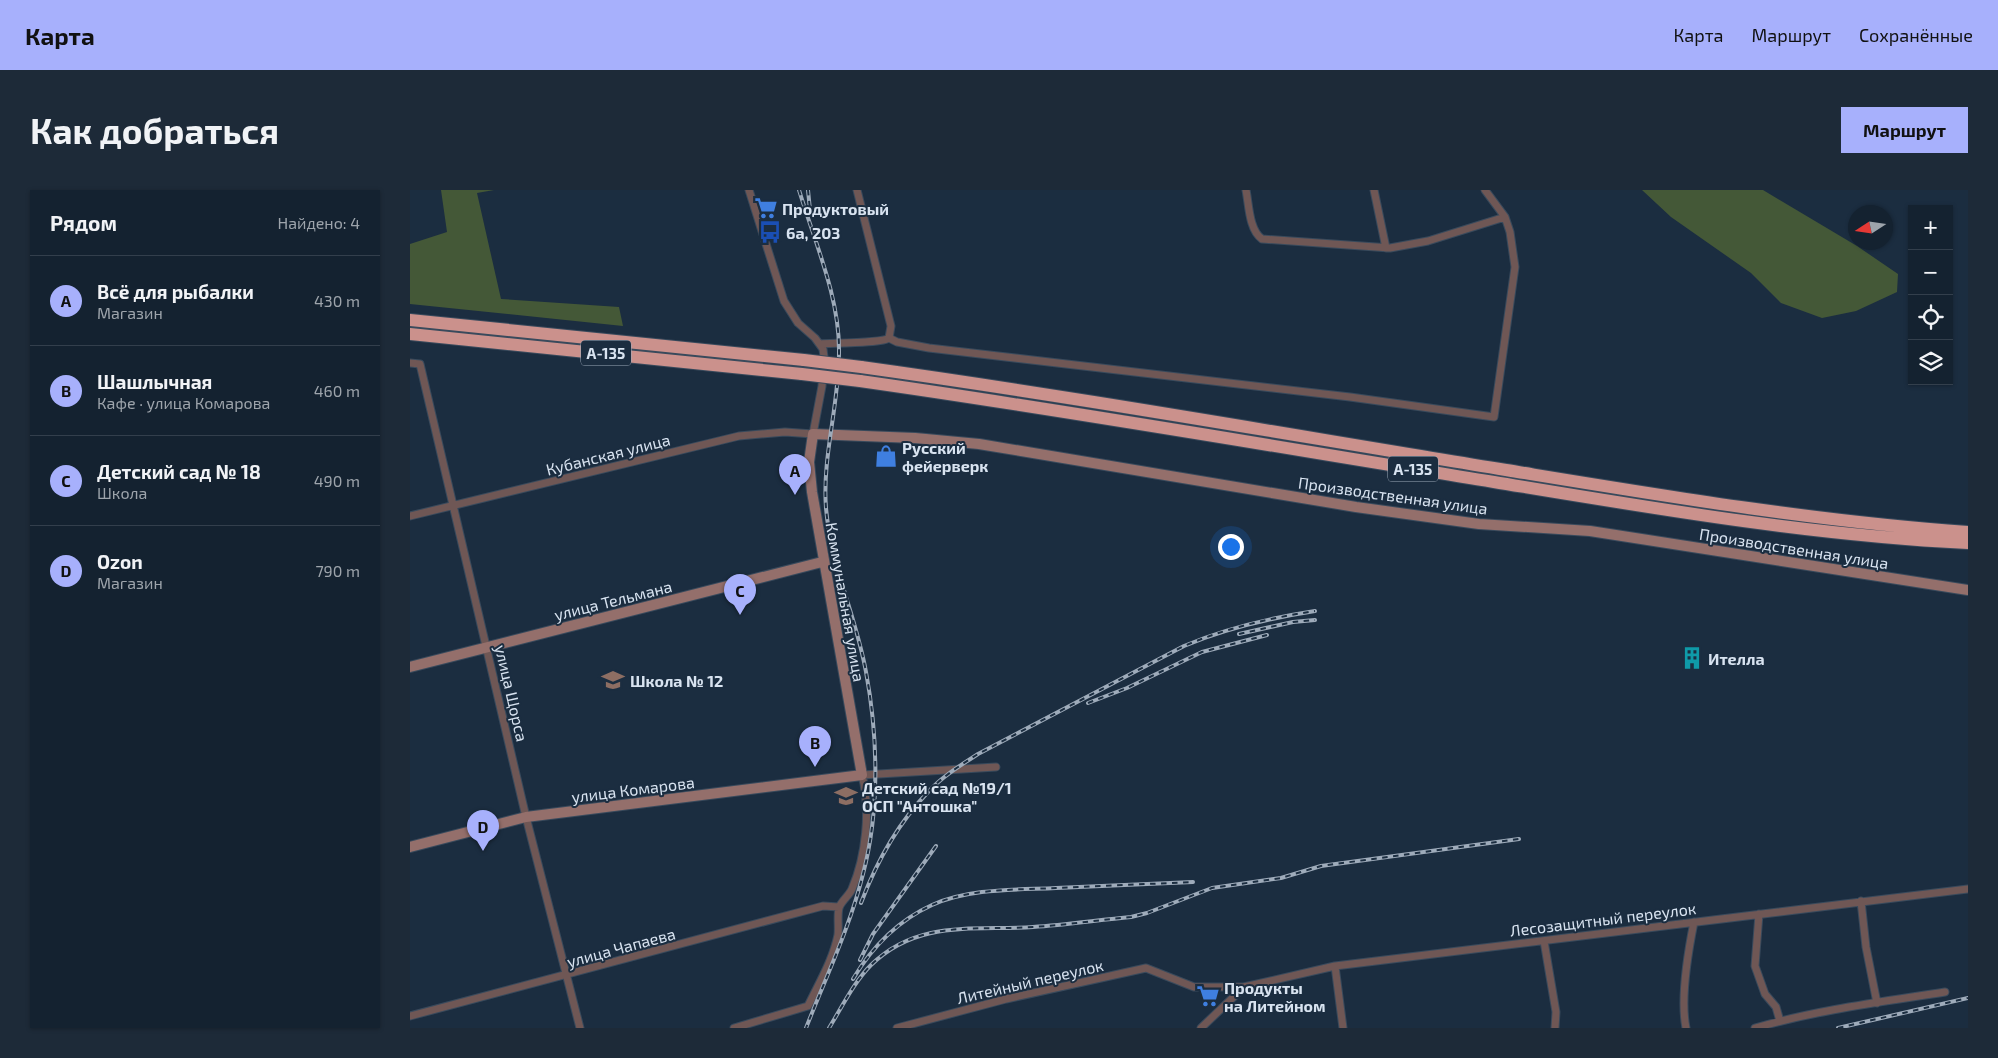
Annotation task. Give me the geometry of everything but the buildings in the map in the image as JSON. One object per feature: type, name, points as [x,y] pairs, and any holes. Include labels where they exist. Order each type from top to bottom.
[{"type":"highway","name":"А-135","points":[[410,320],[862,367],[1025,391],[1754,510],[1877,525],[1968,532]]},
{"type":"highway","name":"А-135","points":[[410,334],[860,381],[1023,405],[1752,524],[1837,534],[1968,543]]},
{"type":"street","points":[[749,190],[784,301],[798,323],[820,344],[824,357],[813,434]]},
{"type":"street","points":[[857,190],[891,326],[889,338]]},
{"type":"street","points":[[1246,190],[1252,225],[1257,236],[1262,239],[1386,248],[1428,241],[1504,217]]},
{"type":"street","points":[[1374,190],[1386,248]]},
{"type":"street","points":[[889,338],[897,342],[928,348],[1350,396],[1494,416],[1515,266],[1510,232],[1504,217],[1485,190]]},
{"type":"street","points":[[820,344],[850,341],[880,342],[889,338]]},
{"type":"street","name":"улица Щорса","points":[[410,362],[420,364],[488,648],[526,817],[568,975],[580,1028]]},
{"type":"street","name":"Кубанская улица","points":[[410,516],[739,436],[784,432],[813,434]]},
{"type":"street","name":"Коммунальная улица","points":[[813,434],[810,474],[822,562],[862,775]]},
{"type":"street","name":"Производственная улица","points":[[813,434],[915,438],[988,446],[1356,507],[1479,524],[1590,531],[1968,590]]},
{"type":"street","name":"улица Тельмана","points":[[410,667],[822,562]]},
{"type":"street","points":[[734,1028],[808,1006],[832,956],[838,934],[839,907],[852,891],[860,861],[865,829],[865,788],[862,775],[996,766]]},
{"type":"street","name":"улица Комарова","points":[[410,847],[526,817],[862,775]]},
{"type":"street","name":"Лесозащитный переулок","points":[[1169,978],[1194,987],[1244,987],[1335,966],[1968,889]]},
{"type":"street","points":[[1861,901],[1866,947],[1877,1002]]},
{"type":"street","name":"улица Чапаева","points":[[410,1016],[823,906],[839,907]]},
{"type":"street","points":[[1759,914],[1755,966],[1765,994],[1776,1007],[1780,1021]]},
{"type":"street","points":[[1686,1028],[1684,1017],[1686,962],[1694,922]]},
{"type":"street","points":[[1544,941],[1556,1012],[1555,1028]]},
{"type":"street","points":[[1335,966],[1343,1028]]},
{"type":"street","name":"Литейный переулок","points":[[897,1028],[1006,999],[1146,968],[1169,978]]},
{"type":"street","points":[[1201,1028],[1244,987]]},
{"type":"street","points":[[1755,1028],[1826,1010],[1945,992]]},
{"type":"green space","points":[[441,190],[494,190],[477,193],[501,299],[619,307],[623,326],[410,304],[410,244],[447,232]]},
{"type":"green space","points":[[1642,190],[1763,190],[1848,241],[1848,250],[1863,250],[1898,274],[1897,292],[1856,311],[1822,318],[1781,303],[1751,273],[1671,217]]},
{"type":"railway","points":[[799,190],[831,291],[838,332],[838,372],[826,470],[826,508],[838,571],[862,651],[870,696],[875,747],[875,799],[869,850],[858,894],[845,933],[806,1028]]},
{"type":"railway","points":[[808,190],[810,210]]},
{"type":"railway","points":[[861,903],[881,858],[898,830],[918,803],[940,780],[978,754],[1184,646],[1248,624],[1315,611]]},
{"type":"railway","points":[[1239,634],[1293,622],[1315,620]]},
{"type":"railway","points":[[1088,703],[1127,688],[1202,652],[1267,635]]},
{"type":"railway","points":[[829,1028],[854,987],[871,965],[889,950],[908,940],[927,934],[947,930],[1045,926],[1131,917],[1147,913],[1212,888],[1281,878],[1321,866],[1519,839]]},
{"type":"railway","points":[[860,960],[873,934],[936,846]]},
{"type":"railway","points":[[853,979],[878,945],[908,918],[947,899],[993,891],[1193,882]]},
{"type":"railway","points":[[1838,1028],[1968,998]]},
{"type":"place","name":"Продуктовый","points":[[766,208]]},
{"type":"place","name":"6a, 203","points":[[770,232]]},
{"type":"place","name":"Русский фейерверк","points":[[886,456]]},
{"type":"place","name":"Всё для рыбалки","points":[[795,495]]},
{"type":"place","name":"Детский сад № 18","points":[[740,615]]},
{"type":"place","name":"Ителла","points":[[1692,658]]},
{"type":"place","name":"Школа № 12","points":[[613,680]]},
{"type":"place","name":"Шашлычная","points":[[815,767]]},
{"type":"place","name":"Детский сад №19/1 ОСП \"Антошка\"","points":[[846,796]]},
{"type":"place","name":"Ozon","points":[[483,851]]},
{"type":"place","name":"Продукты на Литейном","points":[[1208,996]]}]
